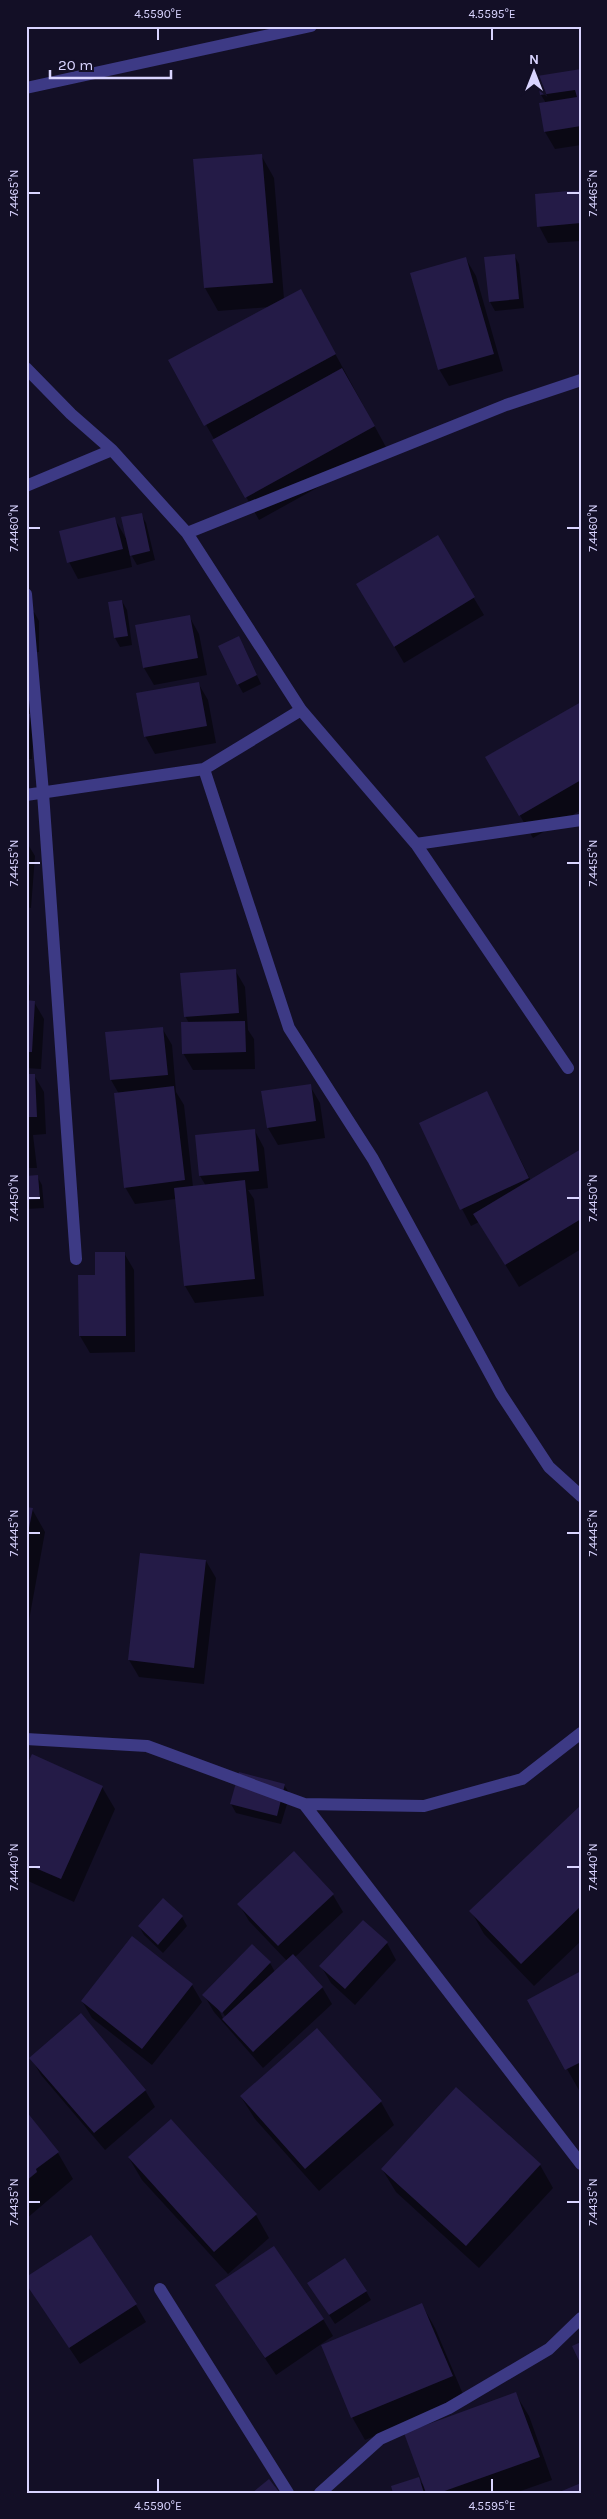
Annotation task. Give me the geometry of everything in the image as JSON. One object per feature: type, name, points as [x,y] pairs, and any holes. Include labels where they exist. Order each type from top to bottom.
[{"type":"street","points":[[26,88],[311,26]]},
{"type":"street","points":[[26,368],[71,414],[112,450],[187,533],[301,710],[416,844],[568,1068]]},
{"type":"street","points":[[187,533],[506,405],[581,380]]},
{"type":"street","points":[[26,486],[112,450]]},
{"type":"street","points":[[26,594],[43,793],[76,1259]]},
{"type":"street","points":[[26,795],[204,769],[301,710]]},
{"type":"street","points":[[204,769],[289,1028],[373,1159],[500,1394],[549,1467],[581,1496]]},
{"type":"street","points":[[416,844],[581,820]]},
{"type":"street","points":[[26,1739],[147,1746],[304,1804],[424,1806],[522,1779],[581,1732]]},
{"type":"street","points":[[304,1804],[581,2164]]},
{"type":"street","points":[[160,2289],[288,2493]]},
{"type":"street","points":[[320,2493],[380,2439],[449,2408],[549,2349],[581,2318]]},
{"type":"building","points":[[581,69],[581,126],[544,132],[539,103],[577,97],[575,90],[540,95],[537,76]]},
{"type":"building","points":[[262,154],[273,283],[204,288],[193,159]]},
{"type":"building","points":[[581,190],[581,223],[537,227],[535,194]]},
{"type":"building","points":[[515,254],[519,299],[489,302],[484,257]]},
{"type":"building","points":[[466,257],[494,354],[438,370],[410,273]]},
{"type":"building","points":[[301,289],[336,354],[204,426],[168,360]]},
{"type":"building","points":[[342,368],[375,426],[245,498],[212,440]]},
{"type":"building","points":[[142,513],[150,551],[130,556],[121,517]]},
{"type":"building","points":[[115,517],[123,549],[67,563],[59,531]]},
{"type":"building","points":[[438,535],[475,597],[394,647],[356,584]]},
{"type":"building","points":[[122,600],[128,636],[114,638],[108,602]]},
{"type":"building","points":[[190,615],[198,658],[143,668],[135,625]]},
{"type":"building","points":[[239,636],[257,675],[237,685],[218,646]]},
{"type":"building","points":[[199,682],[207,726],[144,737],[136,693]]},
{"type":"building","points":[[581,702],[581,780],[519,816],[485,757]]},
{"type":"building","points":[[26,714],[30,714],[28,750],[26,750]]},
{"type":"building","points":[[236,969],[239,1013],[184,1017],[180,973]]},
{"type":"building","points":[[26,1000],[35,1001],[32,1052],[26,1052]]},
{"type":"building","points":[[245,1021],[246,1052],[182,1054],[181,1022]]},
{"type":"building","points":[[163,1027],[168,1075],[110,1080],[105,1032]]},
{"type":"building","points":[[26,1074],[35,1074],[37,1117],[26,1117]]},
{"type":"building","points":[[311,1084],[316,1121],[267,1128],[261,1091]]},
{"type":"building","points":[[174,1086],[185,1180],[124,1188],[114,1093]]},
{"type":"building","points":[[487,1091],[529,1178],[460,1210],[419,1123]]},
{"type":"building","points":[[255,1129],[259,1171],[199,1176],[195,1135]]},
{"type":"building","points":[[581,1149],[581,1219],[505,1265],[473,1214]]},
{"type":"building","points":[[38,1175],[40,1199],[26,1200],[26,1176]]},
{"type":"building","points":[[245,1180],[255,1279],[184,1286],[174,1188]]},
{"type":"building","points":[[95,1252],[125,1252],[126,1336],[79,1336],[78,1275],[95,1275]]},
{"type":"building","points":[[26,1507],[33,1508],[27,1538],[26,1538]]},
{"type":"building","points":[[140,1553],[206,1560],[194,1668],[128,1660]]},
{"type":"building","points":[[32,1754],[103,1786],[61,1879],[26,1864],[26,1767]]},
{"type":"building","points":[[239,1772],[285,1784],[277,1816],[230,1804]]},
{"type":"building","points":[[581,1805],[581,1906],[521,1964],[469,1911]]},
{"type":"building","points":[[294,1851],[334,1894],[278,1946],[237,1904]]},
{"type":"building","points":[[163,1898],[183,1916],[158,1945],[138,1926]]},
{"type":"building","points":[[363,1920],[388,1942],[345,1989],[319,1966]]},
{"type":"building","points":[[132,1936],[193,1984],[142,2049],[81,2001]]},
{"type":"building","points":[[252,1944],[271,1962],[222,2013],[202,1995]]},
{"type":"building","points":[[293,1954],[323,1987],[253,2052],[222,2019]]},
{"type":"building","points":[[581,1971],[581,2062],[565,2070],[527,2000]]},
{"type":"building","points":[[81,2013],[146,2090],[94,2133],[29,2058]]},
{"type":"building","points":[[317,2028],[382,2101],[305,2169],[240,2096]]},
{"type":"building","points":[[456,2087],[541,2164],[466,2246],[381,2169]]},
{"type":"building","points":[[26,2111],[59,2152],[36,2169],[37,2172],[26,2181]]},
{"type":"building","points":[[171,2119],[257,2214],[214,2252],[128,2157]]},
{"type":"building","points":[[91,2235],[137,2304],[69,2348],[26,2284],[26,2277]]},
{"type":"building","points":[[274,2246],[324,2319],[265,2358],[215,2285]]},
{"type":"building","points":[[345,2258],[367,2291],[329,2315],[307,2283]]},
{"type":"building","points":[[422,2303],[453,2376],[351,2418],[321,2345]]},
{"type":"building","points":[[581,2342],[581,2365],[572,2346]]},
{"type":"building","points":[[516,2392],[540,2457],[439,2493],[426,2493],[404,2433]]},
{"type":"building","points":[[419,2477],[424,2493],[393,2493],[391,2486]]},
{"type":"building","points":[[269,2479],[280,2493],[252,2493]]},
{"type":"building","points":[[581,2483],[581,2493],[557,2493]]}]
